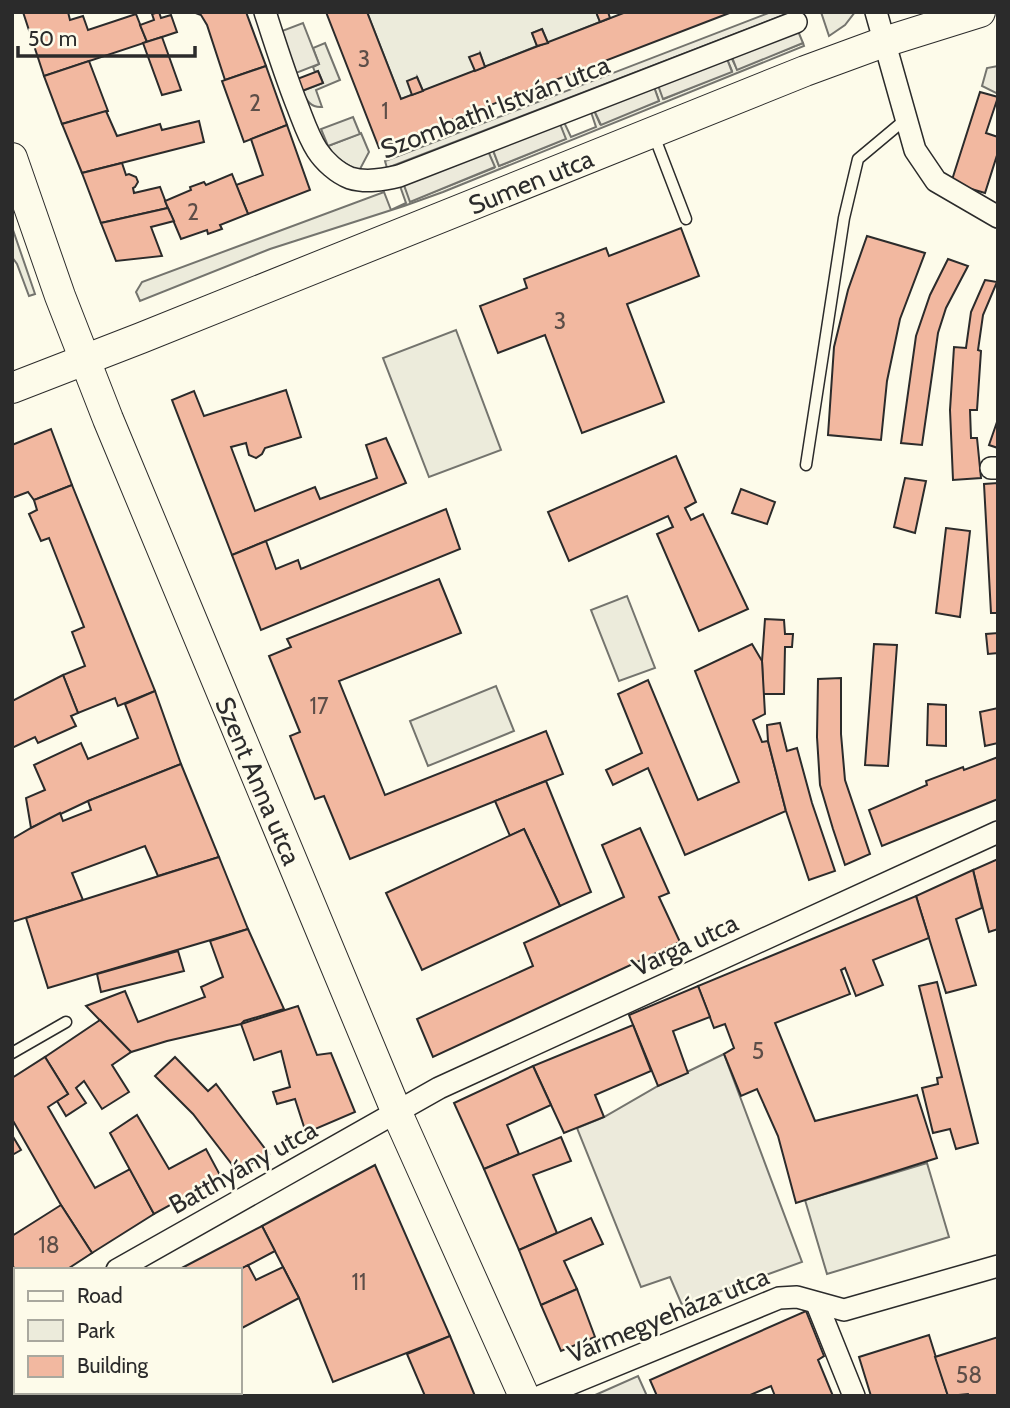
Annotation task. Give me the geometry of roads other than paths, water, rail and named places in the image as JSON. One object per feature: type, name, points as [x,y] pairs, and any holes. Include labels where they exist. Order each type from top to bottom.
[{"type":"street","name":"Szombathi István utca","points":[[265,12],[292,93],[317,149],[342,173],[369,180],[398,176],[796,22]]},
{"type":"street","points":[[876,12],[915,150],[936,181],[998,217]]},
{"type":"street","name":"Sumen utca","points":[[12,388],[804,71],[980,12]]},
{"type":"street","name":"Szent Anna utca","points":[[12,158],[85,360],[397,1113],[524,1396]]},
{"type":"street","name":"Varga utca","points":[[397,1113],[439,1088],[998,832]]},
{"type":"street","name":"Batthyány utca","points":[[121,1268],[397,1113]]},
{"type":"street","name":"Vármegyeháza utca","points":[[541,1396],[779,1298],[797,1297],[844,1310],[998,1266]]},
{"type":"street","points":[[817,1304],[854,1396]]},
{"type":"lane","points":[[806,465],[844,218],[858,159],[907,118]]},
{"type":"lane","points":[[653,133],[686,219]]},
{"type":"lane","points":[[12,1053],[66,1022]]}]
